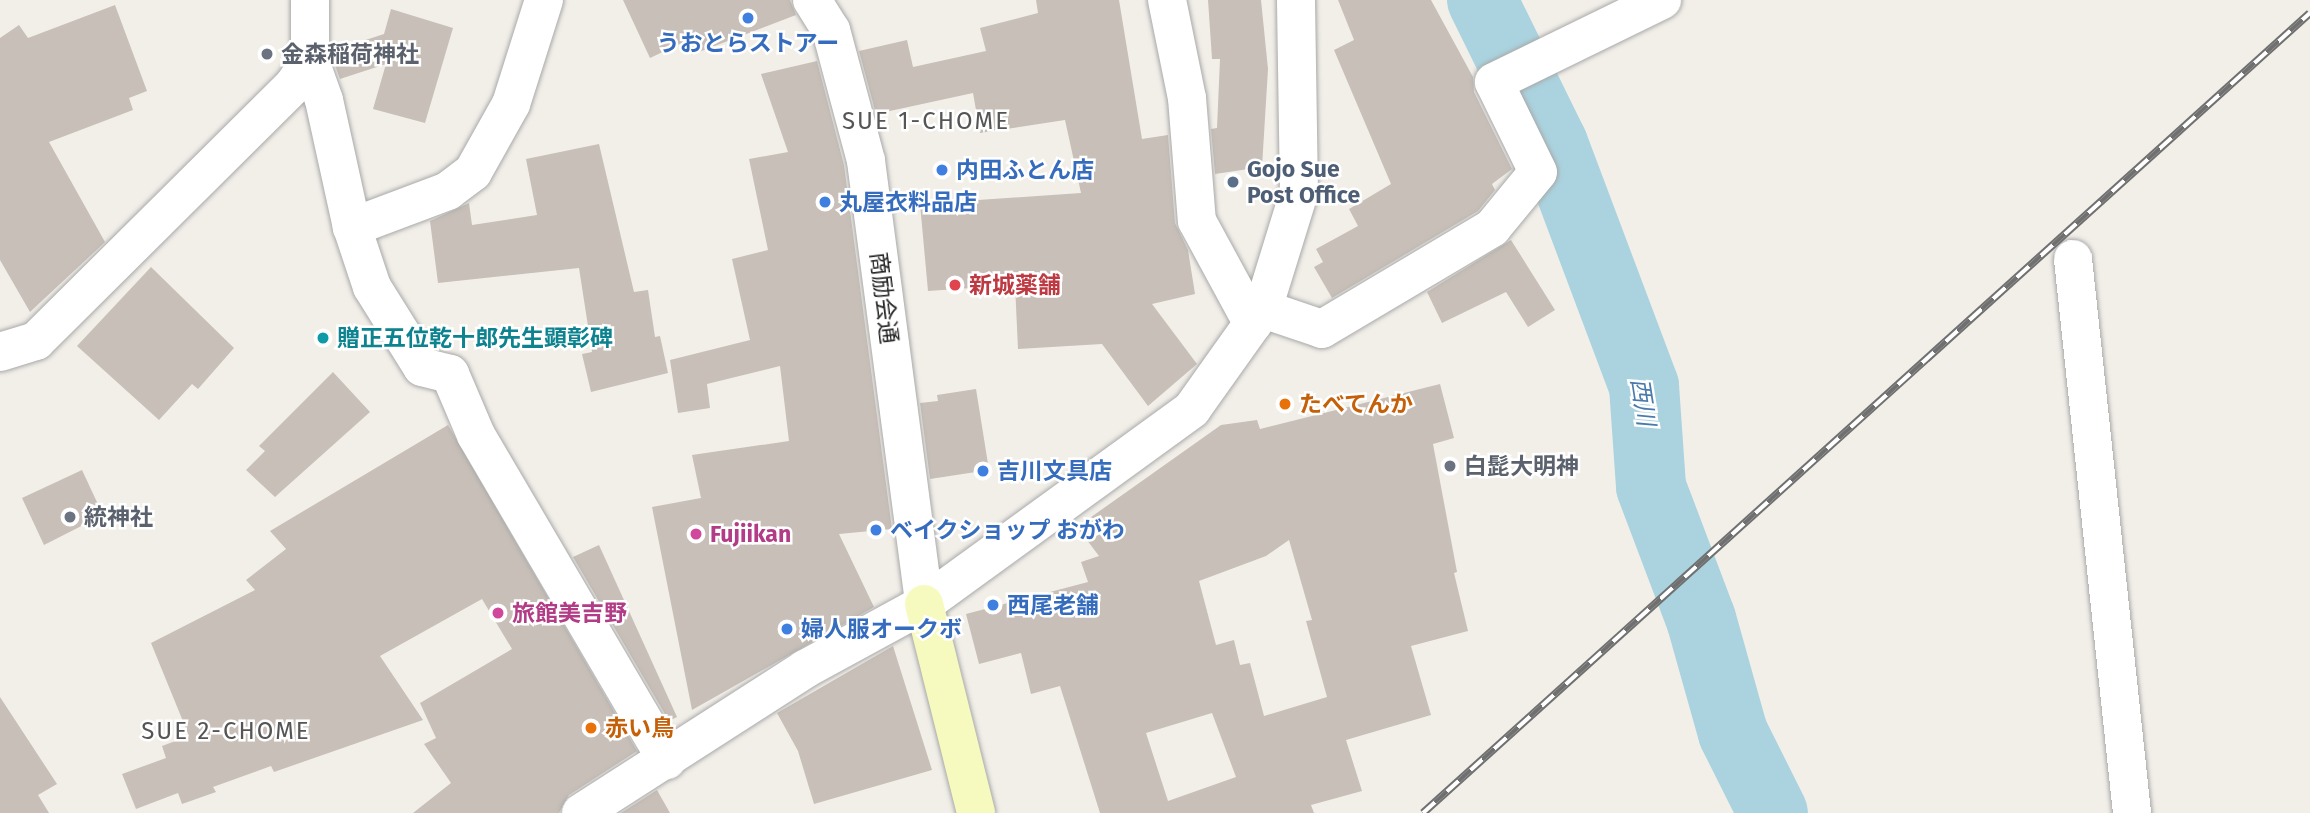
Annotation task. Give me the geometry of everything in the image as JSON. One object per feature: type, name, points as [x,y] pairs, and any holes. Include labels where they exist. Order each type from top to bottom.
[{"type":"street","points":[[310,0],[310,61],[324,100],[352,227],[372,287],[422,367],[450,374],[476,435],[667,760]]},
{"type":"street","points":[[352,227],[448,191],[473,172],[511,104],[544,0]]},
{"type":"street","name":"商励会通","points":[[812,0],[831,30],[866,161],[924,604]]},
{"type":"street","points":[[1167,0],[1187,98],[1197,221],[1258,316],[1322,329],[1492,228],[1538,172],[1493,82],[1662,0]]},
{"type":"street","points":[[581,813],[805,669],[924,604],[1192,409],[1258,316],[1299,193],[1296,0]]},
{"type":"street","points":[[0,352],[36,341],[293,86],[310,61]]},
{"type":"street","points":[[2073,259],[2132,813]]},
{"type":"street","points":[[924,604],[976,813]]},
{"type":"building","points":[[623,0],[790,0],[796,15],[691,55],[686,41],[650,58]]},
{"type":"building","points":[[1036,0],[1119,0],[1142,139],[1168,135],[1175,223],[1188,250],[1195,294],[1152,304],[1197,364],[1148,406],[1102,344],[1018,349],[1015,285],[928,291],[920,204],[1081,193],[1065,120],[980,133],[973,93],[876,114],[859,51],[907,40],[913,67],[986,51],[980,28],[1038,13]]},
{"type":"building","points":[[1208,0],[1261,0],[1268,69],[1262,167],[1215,174],[1211,129],[1217,128],[1220,59],[1212,59]]},
{"type":"building","points":[[1338,0],[1431,0],[1473,77],[1474,92],[1512,169],[1492,184],[1495,190],[1478,211],[1332,298],[1314,267],[1323,262],[1316,249],[1358,226],[1349,209],[1391,184],[1334,50],[1354,40]]},
{"type":"building","points":[[115,5],[147,91],[129,98],[133,110],[49,142],[105,242],[30,312],[0,260],[0,38],[19,25],[28,38]]},
{"type":"building","points":[[391,9],[453,28],[425,123],[373,109],[386,64],[340,79],[332,57],[332,51],[384,34]]},
{"type":"building","points":[[817,61],[844,165],[892,529],[839,534],[874,607],[692,710],[652,507],[701,498],[692,455],[789,441],[780,366],[707,384],[710,408],[678,413],[670,360],[750,340],[732,259],[768,250],[749,159],[788,152],[761,74]]},
{"type":"building","points":[[599,144],[634,292],[648,290],[655,337],[660,336],[668,373],[591,392],[582,354],[592,352],[579,268],[438,283],[430,221],[469,203],[472,225],[537,215],[526,159]]},
{"type":"building","points":[[1511,240],[1555,310],[1528,327],[1506,292],[1442,323],[1427,292]]},
{"type":"building","points":[[151,267],[234,348],[198,389],[192,384],[159,420],[77,346]]},
{"type":"building","points":[[333,372],[370,412],[275,497],[246,470],[265,451],[259,446]]},
{"type":"building","points":[[1440,384],[1454,438],[1433,444],[1457,572],[1454,573],[1468,631],[1411,646],[1431,715],[1346,740],[1362,791],[1311,805],[1314,813],[1100,813],[1060,686],[1031,694],[1021,653],[979,664],[966,614],[1088,582],[1081,562],[1099,556],[1077,527],[1221,425],[1257,420],[1260,429]],"holes":[[[1289,540],[1312,620],[1306,621],[1327,697],[1264,716],[1250,663],[1240,665],[1234,640],[1216,645],[1199,581],[1266,556]],[[1212,713],[1236,777],[1168,801],[1146,733]]]},
{"type":"building","points":[[976,389],[989,470],[930,479],[920,403],[938,401],[937,395]]},
{"type":"building","points":[[448,425],[637,751],[569,795],[559,813],[413,813],[451,783],[424,744],[436,738],[420,703],[512,649],[482,599],[380,656],[423,720],[274,772],[271,766],[213,787],[216,792],[182,804],[178,793],[136,809],[122,774],[166,758],[162,746],[189,736],[151,643],[255,590],[246,580],[286,549],[270,531]]},
{"type":"building","points":[[82,470],[103,515],[44,545],[22,498]]},
{"type":"building","points":[[599,545],[677,717],[669,721],[573,557]]},
{"type":"building","points":[[893,646],[932,770],[814,804],[798,751],[777,713]]},
{"type":"building","points":[[0,697],[57,784],[38,795],[49,813],[0,813]]},
{"type":"building","points":[[657,790],[670,813],[621,813]]},
{"type":"waterway","name":"西川","points":[[1482,0],[1553,144],[1644,386],[1651,487],[1701,619],[1733,733],[1773,813]]},
{"type":"railway","points":[[1423,813],[2310,13]]},
{"type":"place","name":"うおとらストアー","points":[[748,18]]},
{"type":"place","name":"金森稲荷神社","points":[[267,54]]},
{"type":"place","name":"内田ふとん店","points":[[942,170]]},
{"type":"place","name":"Gojo Sue Post Office","points":[[1233,182]]},
{"type":"place","name":"丸屋衣料品店","points":[[825,202]]},
{"type":"place","name":"新城薬舗","points":[[955,285]]},
{"type":"place","name":"贈正五位乾十郎先生顕彰碑","points":[[323,338]]},
{"type":"place","name":"たべてんか","points":[[1285,404]]},
{"type":"place","name":"白髭大明神","points":[[1450,466]]},
{"type":"place","name":"吉川文具店","points":[[983,471]]},
{"type":"place","name":"統神社","points":[[70,517]]},
{"type":"place","name":"ベイクショップ おがわ","points":[[876,530]]},
{"type":"place","name":"Fujiikan","points":[[696,534]]},
{"type":"place","name":"西尾老舗","points":[[993,605]]},
{"type":"place","name":"旅館美吉野","points":[[498,613]]},
{"type":"place","name":"婦人服オークボ","points":[[787,629]]},
{"type":"place","name":"赤い鳥","points":[[591,728]]},
{"type":"district","name":"SUE 1-CHOME","points":[[926,122]]},
{"type":"district","name":"SUE 2-CHOME","points":[[226,732]]}]
